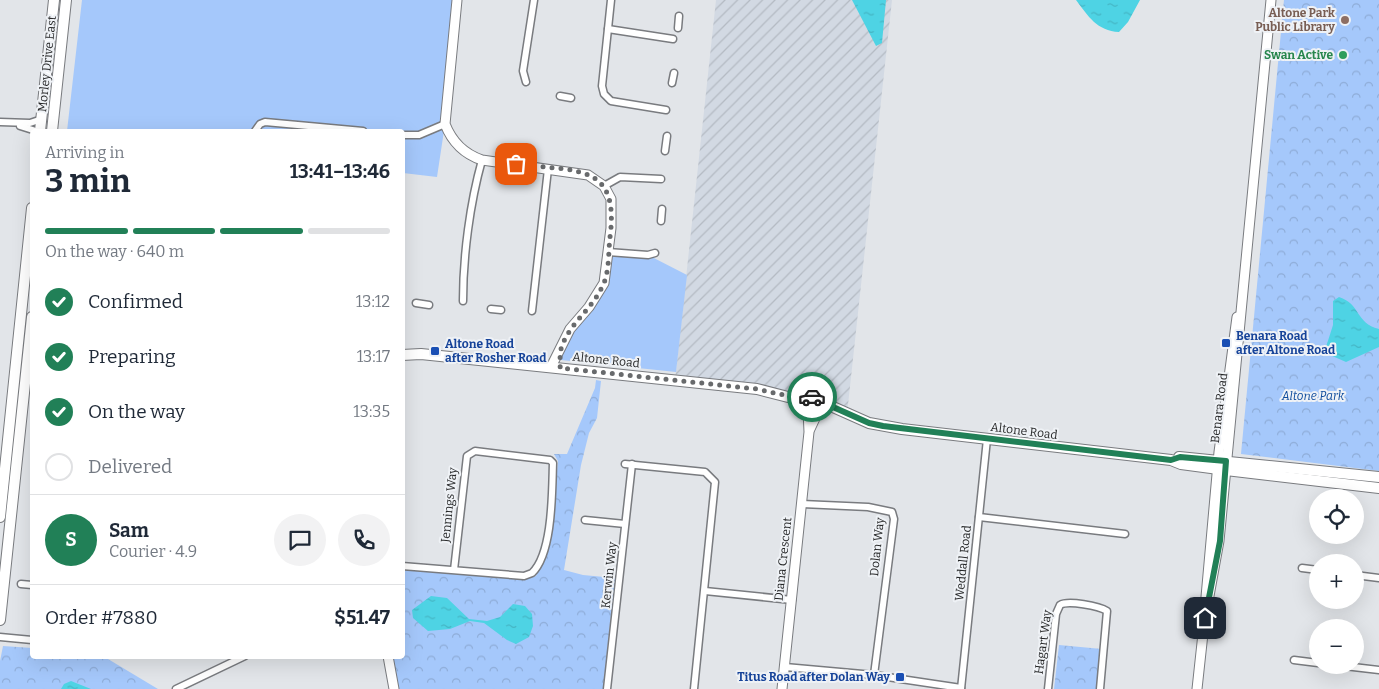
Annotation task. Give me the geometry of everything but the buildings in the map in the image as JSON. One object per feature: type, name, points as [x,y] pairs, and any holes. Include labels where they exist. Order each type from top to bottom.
[{"type":"main road","name":"Morley Drive East","points":[[40,129],[54,0]]},
{"type":"main road","name":"Morley Drive East","points":[[52,129],[66,0]]},
{"type":"main road","points":[[0,517],[30,228]]},
{"type":"main road","points":[[24,289],[25,298],[30,306]]},
{"type":"main road","points":[[20,332],[30,311]]},
{"type":"main road","points":[[0,620],[30,336]]},
{"type":"main road","name":"Altone Road","points":[[405,349],[421,354]]},
{"type":"main road","name":"Altone Road","points":[[405,355],[421,354],[556,367],[757,389],[788,396],[819,397],[816,409]]},
{"type":"main road","name":"Altone Road","points":[[788,396],[816,409],[848,414],[883,426],[1171,460],[1180,457],[1379,488]]},
{"type":"main road","points":[[810,398],[807,403],[816,409]]},
{"type":"main road","name":"Altone Road","points":[[1222,465],[1379,477]]},
{"type":"street","points":[[457,0],[445,124],[454,141],[462,150],[482,160],[588,175],[604,186],[611,199],[612,208],[606,276],[601,290],[570,329],[560,351],[556,367]]},
{"type":"street","points":[[526,82],[523,71],[534,0]]},
{"type":"street","points":[[611,0],[602,86],[604,94],[611,101],[666,110]]},
{"type":"street","name":"Benara Road","points":[[1197,689],[1222,465],[1233,336],[1242,288],[1271,2]]},
{"type":"street","points":[[678,28],[679,16]]},
{"type":"street","points":[[608,29],[673,39]]},
{"type":"street","points":[[672,83],[674,73]]},
{"type":"street","points":[[560,96],[571,98]]},
{"type":"street","points":[[3,122],[30,123],[42,119]]},
{"type":"street","points":[[3,122],[30,129]]},
{"type":"street","points":[[256,129],[260,124],[265,122],[341,129]]},
{"type":"street","points":[[405,135],[419,135],[445,124]]},
{"type":"street","points":[[665,151],[667,136]]},
{"type":"street","points":[[463,301],[465,254],[475,187],[482,160]]},
{"type":"street","points":[[532,310],[548,169]]},
{"type":"street","points":[[604,186],[620,177],[662,179]]},
{"type":"street","points":[[661,221],[662,208]]},
{"type":"street","points":[[608,252],[648,255],[655,253]]},
{"type":"street","points":[[416,303],[429,305]]},
{"type":"street","points":[[491,310],[501,310]]},
{"type":"street","name":"Diana Crescent","points":[[782,689],[809,432],[816,409]]},
{"type":"street","name":"Weddall Road","points":[[961,688],[987,439]]},
{"type":"street","name":"Jennings Way","points":[[405,566],[524,576],[536,570],[550,529],[553,463],[550,460],[475,452],[467,456],[454,570]]},
{"type":"street","name":"Kerwin Way","points":[[608,689],[625,524],[628,464],[705,472],[715,482],[694,689]]},
{"type":"street","name":"Dolan Way","points":[[802,504],[868,508],[892,512],[894,520],[874,675]]},
{"type":"street","points":[[980,517],[1125,534]]},
{"type":"street","points":[[585,520],[625,524]]},
{"type":"street","points":[[1302,568],[1309,569]]},
{"type":"street","points":[[1364,576],[1379,578]]},
{"type":"street","points":[[21,584],[30,585]]},
{"type":"street","points":[[705,591],[792,600]]},
{"type":"street","name":"Hagart Way","points":[[1048,689],[1056,614],[1063,603],[1101,607],[1106,611],[1100,689]]},
{"type":"street","points":[[0,637],[30,640]]},
{"type":"street","points":[[176,689],[239,659]]},
{"type":"street","points":[[389,659],[394,689]]},
{"type":"street","points":[[1294,660],[1309,662]]},
{"type":"street","points":[[785,666],[874,675],[961,688]]},
{"type":"street","points":[[1364,668],[1379,670]]},
{"type":"shaded area","points":[[716,0],[892,0],[847,414],[816,396],[675,380]]},
{"type":"green space","points":[[82,0],[457,0],[445,124],[437,177],[405,173],[405,129],[67,129]]},
{"type":"green space","name":"Altone Park","points":[[1284,0],[1379,0],[1379,471],[1241,454]]},
{"type":"green space","points":[[608,252],[648,255],[687,275],[676,372],[561,360],[560,351],[601,290]]},
{"type":"green space","points":[[596,380],[601,381],[597,418],[589,433],[581,465],[564,570],[583,575],[615,578],[603,689],[397,689],[390,659],[405,659],[405,570],[527,578],[536,576],[551,536],[558,461],[554,454],[567,454],[595,388]]},
{"type":"green space","points":[[1059,645],[1102,649],[1098,689],[1054,689]]},
{"type":"green space","points":[[3,646],[30,648],[30,659],[108,659],[158,689],[0,689],[0,661]]},
{"type":"water","points":[[852,0],[886,0],[882,43],[876,46]]},
{"type":"water","points":[[1076,0],[1140,0],[1128,22],[1119,32],[1099,26],[1089,17]]},
{"type":"water","points":[[1339,297],[1351,304],[1371,326],[1379,329],[1379,347],[1346,362],[1330,355],[1326,347],[1333,325],[1333,301]]},
{"type":"water","points":[[431,596],[447,598],[469,619],[487,621],[500,617],[513,604],[525,606],[532,614],[533,626],[529,637],[516,644],[507,640],[484,623],[470,621],[450,629],[428,631],[413,618],[412,610]]},
{"type":"water","points":[[71,681],[91,689],[61,689],[64,684]]},
{"type":"way so far","points":[[516,164],[579,172],[588,175],[596,178],[604,186],[611,199],[611,228],[604,283],[589,307],[570,329],[560,351],[560,368],[757,389],[788,396],[812,397]]},
{"type":"place","name":"Altone Park Public Library","points":[[1345,20]]},
{"type":"place","name":"Swan Active","points":[[1343,55]]},
{"type":"place","name":"Benara Road after Altone Road","points":[[1226,343]]},
{"type":"place","name":"Altone Road after Rosher Road","points":[[435,351]]},
{"type":"place","name":"Titus Road after Dolan Way","points":[[900,677]]},
{"type":"route","points":[[812,397],[819,397],[824,403],[869,423],[902,429],[1171,460],[1180,457],[1226,461],[1220,541],[1205,618]]}]
